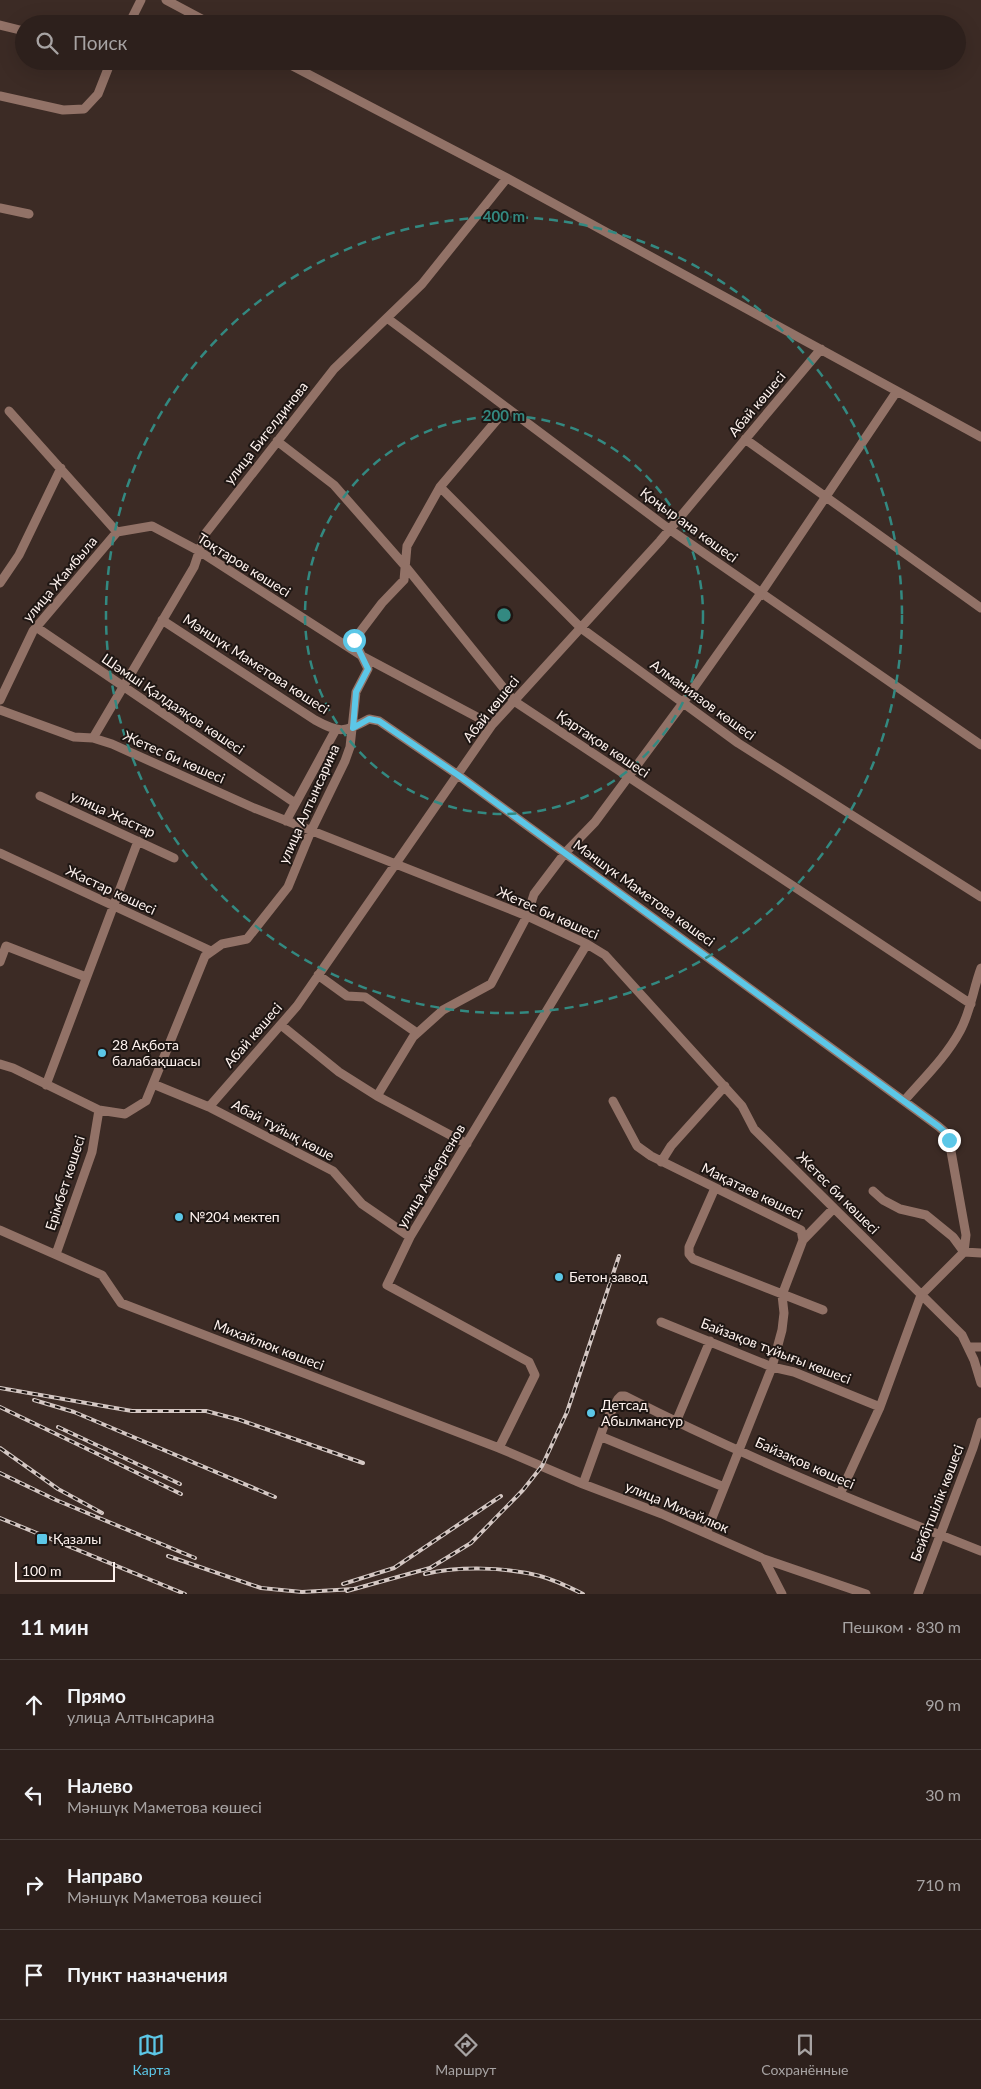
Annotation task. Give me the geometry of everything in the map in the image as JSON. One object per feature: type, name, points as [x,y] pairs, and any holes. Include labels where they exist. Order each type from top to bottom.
[{"type":"street","points":[[134,15],[141,0]]},
{"type":"street","points":[[166,0],[194,15]]},
{"type":"street","points":[[0,25],[15,29]]},
{"type":"street","points":[[0,96],[64,110],[84,108],[98,94],[108,70]]},
{"type":"street","points":[[300,70],[506,178],[981,437]]},
{"type":"street","name":"улица Бигелдинова","points":[[93,738],[194,567],[205,534],[334,369],[422,284],[506,178]]},
{"type":"street","points":[[0,208],[30,214]]},
{"type":"street","name":"Қоңыр ана көшесі","points":[[387,318],[670,529],[981,745]]},
{"type":"street","name":"Абай көшесі","points":[[209,1107],[297,1006],[492,725],[670,529],[821,349]]},
{"type":"street","points":[[377,1096],[413,1037],[443,1010],[491,984],[527,916],[534,894],[565,852],[595,822],[683,703],[761,593],[897,391]]},
{"type":"street","name":"улица Алтынсарина","points":[[211,951],[222,944],[248,939],[288,887],[311,831],[345,761],[353,728],[356,692],[368,669],[354,640],[382,603],[404,580],[407,546],[440,487],[507,408]]},
{"type":"street","points":[[10,411],[117,532]]},
{"type":"street","points":[[746,439],[981,608]]},
{"type":"street","name":"Қартақов көшесі","points":[[278,441],[334,484],[406,567],[514,701],[971,1004]]},
{"type":"street","points":[[0,583],[19,555],[60,468]]},
{"type":"street","name":"Алманиязов көшесі","points":[[440,487],[580,628],[738,743],[981,898]]},
{"type":"street","name":"Тоқтаров көшесі","points":[[117,532],[152,526],[199,551],[362,656],[492,725]]},
{"type":"street","name":"улица Жамбыла","points":[[0,700],[36,627],[117,532]]},
{"type":"street","name":"Мәншүк Маметова көшесі","points":[[162,620],[314,720],[335,731],[353,728],[369,719],[379,721],[565,852],[945,1132],[949,1140],[966,1235],[964,1252]]},
{"type":"street","name":"Шәмші Қалдаяқов көшесі","points":[[36,627],[295,803]]},
{"type":"street","name":"Жетес би көшесі","points":[[0,710],[74,736],[93,738],[112,744],[286,821],[527,916],[587,944],[605,955],[725,1086],[742,1106],[754,1129],[962,1335],[974,1360],[981,1383]]},
{"type":"street","points":[[286,821],[335,731]]},
{"type":"street","name":"улица Жастар","points":[[40,796],[174,858]]},
{"type":"street","points":[[46,1085],[138,841]]},
{"type":"street","name":"Жастар көшесі","points":[[0,854],[211,951]]},
{"type":"street","name":"улица Айбергенов","points":[[498,1448],[535,1375],[529,1362],[387,1286],[410,1237],[587,944]]},
{"type":"street","points":[[0,962],[6,946],[86,977]]},
{"type":"street","points":[[0,1064],[14,1068],[99,1110],[125,1114],[146,1101],[205,956],[211,951]]},
{"type":"street","points":[[904,1101],[934,1067],[960,1031],[971,1004],[981,968]]},
{"type":"street","points":[[318,975],[347,996],[365,997],[417,1034]]},
{"type":"street","points":[[280,1025],[339,1072],[377,1096],[467,1144]]},
{"type":"street","name":"Абай тұйық көше","points":[[153,1084],[209,1107],[333,1172],[362,1204],[410,1237]]},
{"type":"street","points":[[661,1162],[671,1146],[725,1086]]},
{"type":"street","name":"Мақатаев көшесі","points":[[613,1101],[637,1146],[651,1156],[801,1230],[803,1240],[782,1295],[784,1313],[782,1330],[772,1367],[706,1533]]},
{"type":"street","name":"Ерімбет көшесі","points":[[56,1254],[92,1152],[99,1110]]},
{"type":"street","points":[[715,1188],[689,1247],[689,1254],[693,1259],[823,1310]]},
{"type":"street","points":[[873,1191],[883,1200],[900,1209],[926,1215],[953,1238],[964,1252],[981,1254]]},
{"type":"street","points":[[803,1240],[834,1208]]},
{"type":"street","name":"Михайлюк көшесі","points":[[0,1230],[102,1275],[121,1303],[542,1466]]},
{"type":"street","points":[[840,1494],[880,1407],[921,1295],[964,1252]]},
{"type":"street","name":"Байзақов тұйығы көшесі","points":[[661,1322],[772,1367],[794,1372],[880,1407]]},
{"type":"street","points":[[676,1422],[710,1341]]},
{"type":"street","points":[[968,1347],[981,1347]]},
{"type":"street","name":"Байзақов көшесі","points":[[602,1437],[606,1423],[621,1396],[625,1396],[676,1422],[840,1494],[981,1551]]},
{"type":"street","name":"Бейбітшілік көшесі","points":[[918,1594],[980,1427]]},
{"type":"street","points":[[582,1484],[602,1437],[724,1487]]},
{"type":"street","name":"улица Михайлюк","points":[[542,1466],[582,1484],[662,1514],[764,1559],[866,1594]]},
{"type":"street","points":[[764,1559],[782,1594]]},
{"type":"railway","points":[[347,1591],[430,1568],[471,1543],[523,1490],[542,1466],[567,1412],[619,1256]]},
{"type":"railway","points":[[0,1388],[132,1411],[206,1411],[240,1420],[363,1463]]},
{"type":"railway","points":[[34,1400],[74,1412],[275,1497]]},
{"type":"railway","points":[[0,1407],[181,1494]]},
{"type":"railway","points":[[58,1427],[180,1484]]},
{"type":"railway","points":[[0,1448],[58,1489],[102,1513]]},
{"type":"railway","points":[[0,1473],[56,1500],[195,1558]]},
{"type":"railway","points":[[343,1584],[394,1568],[501,1496]]},
{"type":"railway","points":[[0,1518],[185,1594]]},
{"type":"railway","points":[[168,1556],[261,1588],[302,1592],[354,1589]]},
{"type":"railway","points":[[425,1574],[467,1569],[498,1569],[546,1578],[583,1594]]},
{"type":"place","name":"28 Ақбота балабақшасы","points":[[102,1053]]},
{"type":"place","name":"№204 мектеп","points":[[179,1217]]},
{"type":"place","name":"Бетон завод","points":[[559,1277]]},
{"type":"place","name":"Детсад Абылмансур","points":[[591,1413]]},
{"type":"place","name":"Қазалы","points":[[42,1539]]},
{"type":"route","points":[[354,640],[368,669],[356,692],[353,728],[369,719],[379,721],[458,775],[938,1126],[945,1132],[949,1140]]}]
